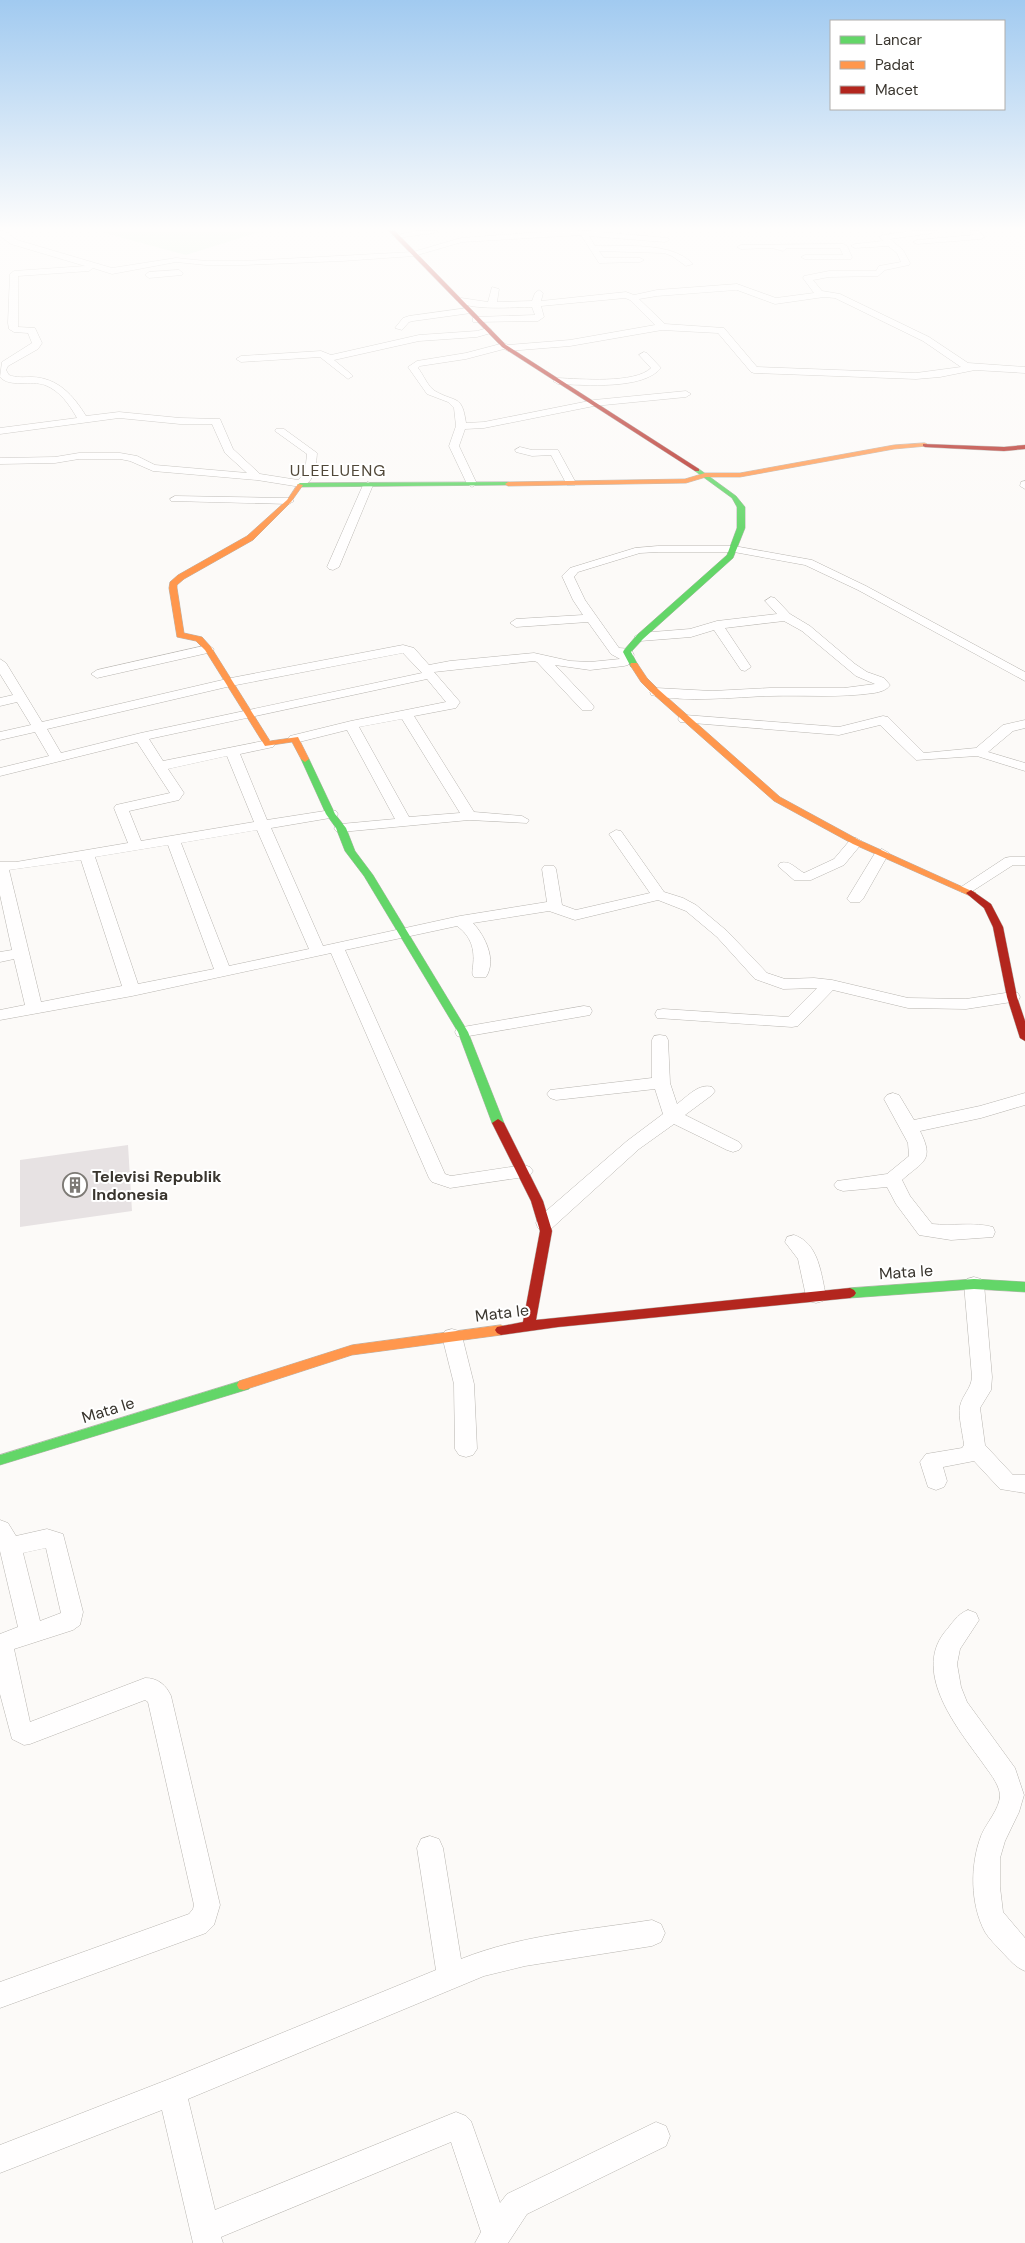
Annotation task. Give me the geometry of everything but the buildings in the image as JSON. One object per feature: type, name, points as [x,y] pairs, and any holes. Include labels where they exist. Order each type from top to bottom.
[{"type":"street","points":[[34,336],[37,343],[35,347],[5,364],[1,370],[2,375],[13,380],[38,380],[53,385],[63,391],[83,419]]},
{"type":"street","points":[[242,358],[318,354],[330,358],[425,337],[448,336]]},
{"type":"street","points":[[0,772],[141,737],[428,673],[450,665],[541,658],[570,665],[590,666],[624,662],[627,653],[640,636],[726,561],[734,549],[741,528],[740,507],[734,497],[705,475],[506,347],[493,336]]},
{"type":"street","points":[[472,484],[454,446],[461,426],[460,407],[451,400],[430,392],[413,367],[506,347],[570,343],[615,336]]},
{"type":"street","points":[[726,336],[754,370],[916,376],[940,374],[968,367],[1025,370]]},
{"type":"street","points":[[919,336],[968,367]]},
{"type":"street","points":[[558,381],[582,382],[643,378],[654,372],[656,368],[644,355]]},
{"type":"street","points":[[330,358],[330,361],[348,376]]},
{"type":"street","points":[[461,426],[484,425],[594,403],[686,394]]},
{"type":"street","points":[[0,431],[83,419],[119,416],[180,421],[216,421],[229,451],[257,477]]},
{"type":"street","points":[[268,744],[208,649],[199,639],[180,635],[178,614],[172,592],[173,584],[181,577],[250,538],[289,501],[310,473],[312,452],[280,431]]},
{"type":"street","points":[[0,461],[55,460],[79,456],[120,456],[138,460],[153,468],[257,477],[301,484],[472,484],[686,481],[705,475],[740,475],[870,450],[944,445],[1004,449],[1025,447]]},
{"type":"street","points":[[520,450],[532,453],[554,452],[570,482]]},
{"type":"street","points":[[333,567],[368,485]]},
{"type":"street","points":[[174,499],[247,498],[289,501]]},
{"type":"street","points":[[627,653],[622,655],[615,651],[570,584],[568,576],[574,570],[639,550],[734,549],[808,562],[862,588],[1025,677]]},
{"type":"street","points":[[656,692],[712,695],[770,692],[844,692],[883,686],[881,681],[861,674],[827,645],[786,617],[771,601]]},
{"type":"street","points":[[640,636],[691,633],[717,626],[786,617]]},
{"type":"street","points":[[516,623],[592,618]]},
{"type":"street","points":[[717,626],[745,668]]},
{"type":"street","points":[[97,674],[208,649]]},
{"type":"street","points":[[0,736],[230,682],[403,649],[410,651],[452,700],[452,704],[351,725],[295,740],[161,766]]},
{"type":"street","points":[[627,653],[644,680],[768,794],[856,842],[966,889],[988,906],[998,927],[1012,998],[1025,1038]]},
{"type":"street","points":[[541,658],[587,707]]},
{"type":"street","points":[[1,666],[58,759]]},
{"type":"street","points":[[0,702],[21,697]]},
{"type":"street","points":[[406,714],[469,816]]},
{"type":"street","points":[[685,719],[839,731],[883,720],[921,757],[980,752],[1008,728],[1025,724]]},
{"type":"street","points":[[351,725],[404,822]]},
{"type":"street","points":[[136,846],[121,808],[174,798],[177,793],[141,737]]},
{"type":"street","points":[[295,740],[331,814],[341,828],[350,851],[368,875],[463,1032],[493,1113],[538,1201],[545,1224],[534,1325]]},
{"type":"street","points":[[232,752],[318,951]]},
{"type":"street","points":[[980,752],[984,755],[1025,767]]},
{"type":"street","points":[[34,1009],[0,866],[16,866],[331,814]]},
{"type":"street","points":[[341,828],[469,816],[522,820]]},
{"type":"street","points":[[616,834],[659,895]]},
{"type":"street","points":[[173,840],[223,972]]},
{"type":"street","points":[[785,866],[799,877],[806,877],[839,862],[856,842]]},
{"type":"street","points":[[855,899],[882,853]]},
{"type":"street","points":[[87,854],[132,990]]},
{"type":"street","points":[[966,889],[1010,861],[1025,861]]},
{"type":"street","points":[[549,869],[556,907]]},
{"type":"street","points":[[0,1016],[223,972],[336,947],[405,935],[460,921],[542,907],[556,907],[575,915],[659,895],[678,901],[691,908],[722,934],[761,976],[783,984],[830,985],[908,1003],[966,1004],[1012,998]]},
{"type":"street","points":[[460,921],[473,932],[481,943],[483,959],[480,974]]},
{"type":"street","points":[[336,947],[438,1178],[450,1182],[524,1172]]},
{"type":"street","points":[[0,957],[20,954]]},
{"type":"street","points":[[663,1014],[792,1022],[830,985]]},
{"type":"street","points":[[463,1032],[584,1011]]},
{"type":"street","points":[[660,1040],[661,1083],[672,1116],[733,1146]]},
{"type":"street","points":[[556,1094],[661,1083]]},
{"type":"street","points":[[545,1224],[633,1145],[706,1091]]},
{"type":"street","points":[[893,1099],[920,1152],[911,1165],[898,1172],[893,1180]]},
{"type":"street","points":[[908,1127],[981,1112],[1025,1099]]},
{"type":"street","points":[[843,1185],[893,1180]]},
{"type":"street","points":[[893,1180],[902,1199],[926,1230],[950,1233],[986,1232]]},
{"type":"street","points":[[794,1242],[800,1245],[806,1254],[816,1296]]},
{"type":"street","points":[[974,1284],[982,1378],[981,1390],[973,1399],[970,1408],[975,1448],[1008,1482],[1025,1484]]},
{"type":"street","name":"Mata Ie","points":[[0,1460],[156,1413],[338,1353],[558,1322],[816,1296],[974,1284],[1025,1288]]},
{"type":"street","points":[[452,1336],[464,1384],[466,1449]]},
{"type":"street","points":[[936,1481],[931,1462],[933,1460],[964,1456],[975,1448]]},
{"type":"street","points":[[0,1995],[197,1924],[205,1916],[207,1905],[159,1696],[151,1689],[145,1689],[30,1733],[24,1734],[20,1730],[2,1650],[4,1643],[31,1632],[60,1626],[72,1618],[55,1541],[47,1538],[5,1538],[31,1632]]},
{"type":"street","points":[[968,1620],[949,1645],[945,1664],[958,1709],[1002,1770],[1012,1795],[1006,1812],[993,1837],[987,1858],[987,1887],[990,1912],[996,1924],[1025,1958]]},
{"type":"street","points":[[430,1848],[450,1977]]},
{"type":"street","points":[[0,2159],[172,2092],[450,1977],[505,1957],[652,1933]]},
{"type":"street","points":[[172,2092],[206,2236],[456,2126],[461,2131],[493,2238]]},
{"type":"street","points":[[493,2238],[517,2204],[656,2136]]},
{"type":"traffic: fast","points":[[634,665],[627,652],[640,637],[730,556],[741,528],[741,507],[734,497],[697,470]]},
{"type":"traffic: fast","points":[[300,485],[508,484]]},
{"type":"traffic: fast","points":[[305,759],[331,814],[341,828],[350,851],[368,875],[463,1032],[498,1123]]},
{"type":"traffic: fast","points":[[850,1293],[974,1284],[1025,1287]]},
{"type":"traffic: fast","points":[[0,1460],[244,1385]]},
{"type":"traffic: slow","points":[[508,484],[686,481],[705,475],[740,475],[894,447],[925,445]]},
{"type":"traffic: slow","points":[[300,485],[289,501],[250,538],[181,577],[173,584],[173,588],[180,635],[199,639],[208,649],[268,744],[295,739],[305,759]]},
{"type":"traffic: slow","points":[[634,665],[644,680],[656,692],[777,799],[856,842],[971,893]]},
{"type":"traffic: slow","points":[[244,1385],[352,1350],[501,1330]]},
{"type":"traffic: jam","points":[[494,336],[504,346],[697,470]]},
{"type":"traffic: jam","points":[[925,445],[1004,449],[1025,447]]},
{"type":"traffic: jam","points":[[971,893],[988,906],[998,927],[1012,997],[1025,1038]]},
{"type":"traffic: jam","points":[[498,1123],[537,1201],[546,1231],[529,1326]]},
{"type":"traffic: jam","points":[[501,1330],[558,1322],[850,1293]]},
{"type":"place","name":"Televisi Republik Indonesia","points":[[75,1185]]},
{"type":"district","name":"ULEELUENG","points":[[338,470]]}]
